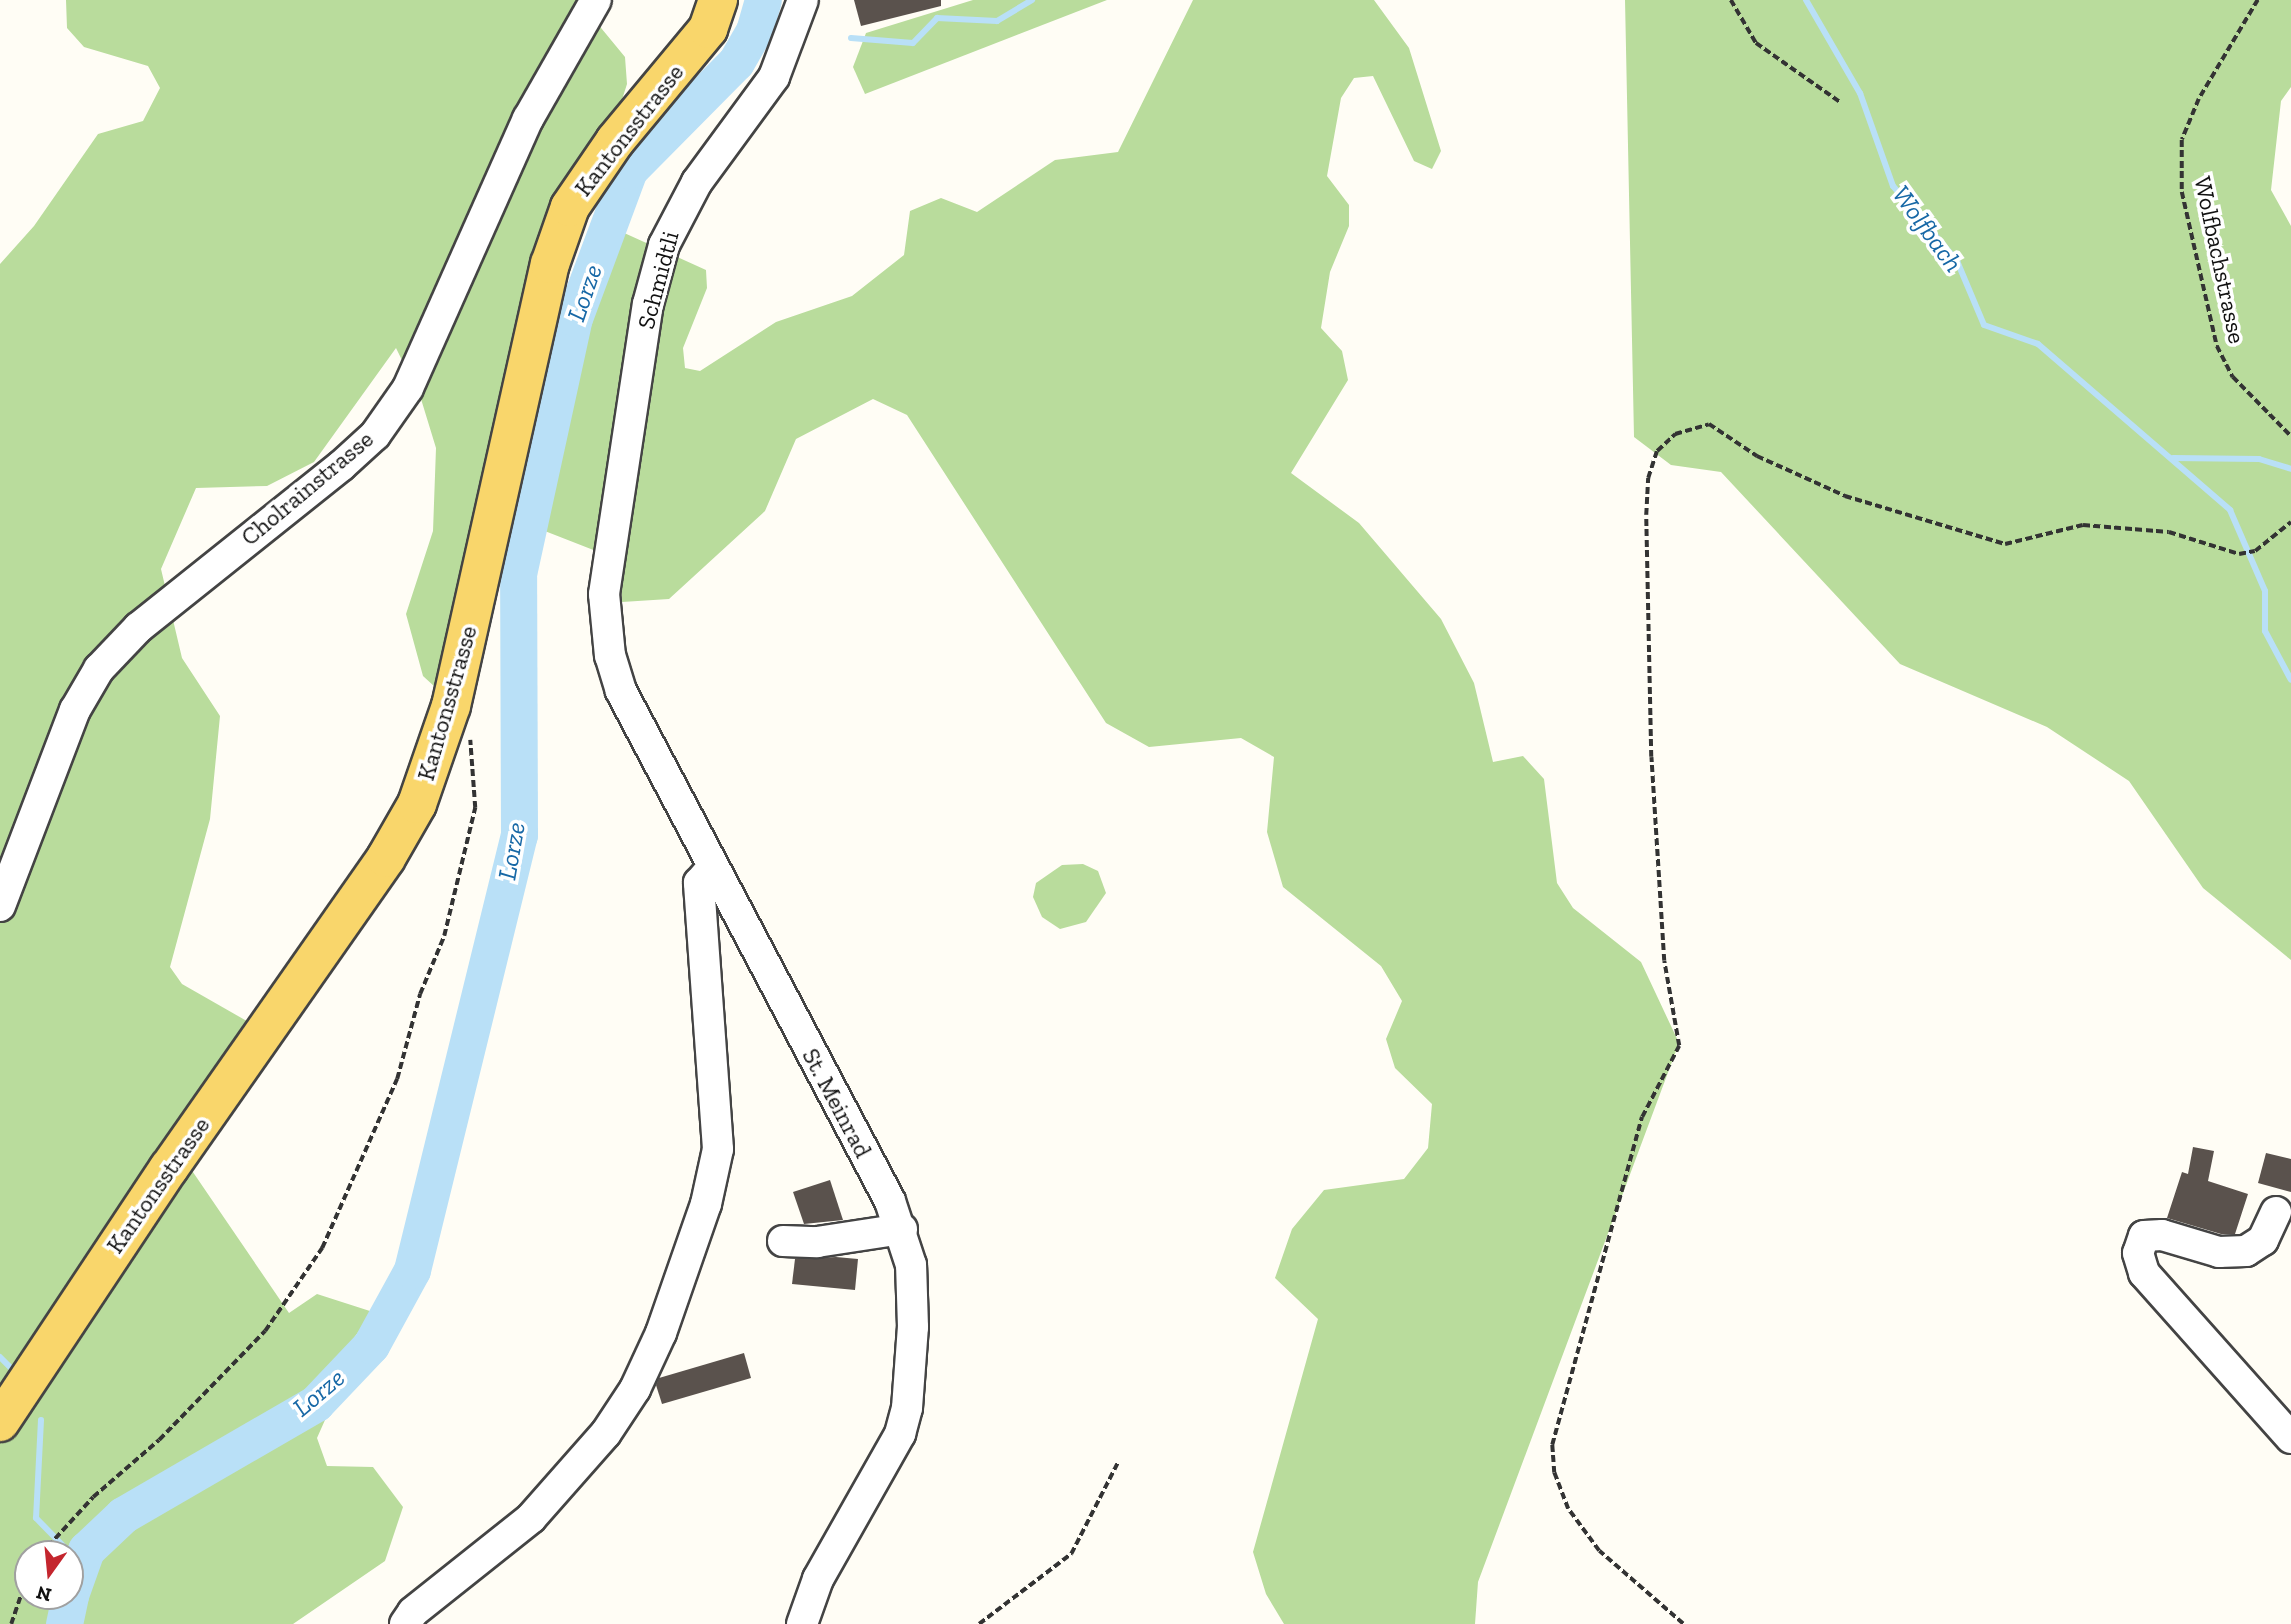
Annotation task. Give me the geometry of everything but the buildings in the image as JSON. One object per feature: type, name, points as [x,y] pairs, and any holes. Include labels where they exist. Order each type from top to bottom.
[{"type":"main road","name":"Kantonsstrasse","points":[[0,1422],[162,1179],[386,859],[416,804],[452,706],[550,264],[570,206],[615,141],[708,29],[718,0]]},
{"type":"street","name":"Cholrainstrasse","points":[[0,906],[75,710],[99,669],[138,628],[341,466],[375,435],[408,388],[528,119],[596,0]]},
{"type":"street","name":"Schmidtli","points":[[604,594],[648,304],[664,245],[697,182],[774,77],[803,0]]},
{"type":"street","name":"St. Meinrad","points":[[604,594],[610,656],[621,691],[711,869],[902,1229],[911,1265],[913,1327],[907,1408],[891,1456],[831,1554],[802,1624]]},
{"type":"street","points":[[405,1624],[413,1612],[531,1518],[581,1461],[635,1389],[660,1333],[706,1203],[718,1149],[699,883],[711,869]]},
{"type":"street","points":[[2276,1212],[2263,1240],[2246,1251],[2219,1252],[2162,1235],[2144,1236],[2137,1253],[2144,1273],[2291,1438]]},
{"type":"street","points":[[783,1241],[817,1242],[902,1229]]},
{"type":"path","points":[[1731,0],[1756,44],[1840,102]]},
{"type":"path","name":"Wolfbachstrasse","points":[[2258,0],[2199,99],[2182,140],[2182,192],[2217,346],[2233,377],[2291,436]]},
{"type":"path","points":[[1683,1624],[1599,1551],[1568,1509],[1554,1473],[1552,1445],[1642,1117],[1679,1046],[1664,961],[1651,757],[1646,515],[1648,478],[1657,451],[1675,434],[1709,424],[1757,456],[1845,496],[2005,544],[2082,525],[2169,533],[2239,554],[2255,551],[2291,522]]},
{"type":"path","points":[[53,1540],[159,1440],[265,1331],[322,1248],[397,1079],[419,994],[444,936],[474,819],[475,772]]},
{"type":"path","points":[[979,1624],[1072,1554],[1118,1462]]},
{"type":"green space","points":[[66,0],[578,0],[625,57],[627,84],[435,687],[423,676],[406,614],[433,531],[436,448],[421,399],[396,348],[314,462],[267,486],[196,488],[161,569],[182,658],[220,716],[210,819],[170,967],[182,984],[252,1024],[169,1137],[289,1313],[317,1294],[373,1312],[345,1350],[333,1402],[317,1438],[327,1466],[373,1467],[403,1507],[385,1561],[293,1624],[0,1624],[0,264],[34,226],[98,134],[143,121],[160,88],[148,66],[84,47],[67,28]]},
{"type":"green space","points":[[973,0],[1107,0],[865,94],[853,67],[866,33]]},
{"type":"green space","points":[[1193,0],[1374,0],[1409,48],[1441,151],[1432,169],[1414,161],[1373,76],[1354,78],[1341,98],[1327,176],[1349,205],[1349,226],[1330,272],[1321,328],[1342,351],[1348,380],[1291,473],[1359,523],[1441,619],[1474,683],[1493,762],[1523,756],[1544,779],[1557,883],[1573,908],[1641,962],[1679,1043],[1478,1582],[1475,1624],[1284,1624],[1266,1594],[1253,1552],[1318,1319],[1275,1278],[1292,1229],[1324,1190],[1404,1179],[1428,1148],[1432,1104],[1395,1068],[1386,1039],[1402,1001],[1381,966],[1283,887],[1267,832],[1274,757],[1241,738],[1149,747],[1106,723],[907,415],[873,399],[796,439],[765,511],[669,599],[622,602],[619,560],[532,526],[611,227],[706,270],[707,288],[683,348],[685,368],[700,371],[776,322],[852,296],[904,255],[910,211],[941,198],[977,212],[1055,160],[1118,152]]},
{"type":"green space","points":[[1625,0],[2291,0],[2291,87],[2281,101],[2271,190],[2291,226],[2291,960],[2203,888],[2129,781],[2047,727],[1900,664],[1721,472],[1671,465],[1634,437]]},
{"type":"green space","points":[[1083,864],[1098,871],[1106,893],[1086,922],[1060,929],[1042,917],[1033,897],[1036,883],[1062,865]]},
{"type":"waterway","name":"Lorze","points":[[84,1556],[86,1550],[123,1515],[316,1403],[371,1345],[412,1270],[519,835],[518,574],[574,318],[629,170],[736,62],[754,31],[763,0]]},
{"type":"waterway","name":"Wolfbach","points":[[851,38],[913,43],[937,18],[997,21],[1032,0]]},
{"type":"waterway","name":"Wolfbach","points":[[1806,0],[1860,93],[1893,186],[1957,261],[1984,325],[2038,344],[2230,510],[2265,591],[2265,631],[2291,680]]},
{"type":"waterway","points":[[2173,458],[2259,459],[2291,469]]},
{"type":"waterway","points":[[0,1357],[16,1373]]},
{"type":"waterway","points":[[41,1420],[36,1518],[58,1540]]},
{"type":"waterway","name":"Lorze","points":[[64,1624],[67,1610]]}]
